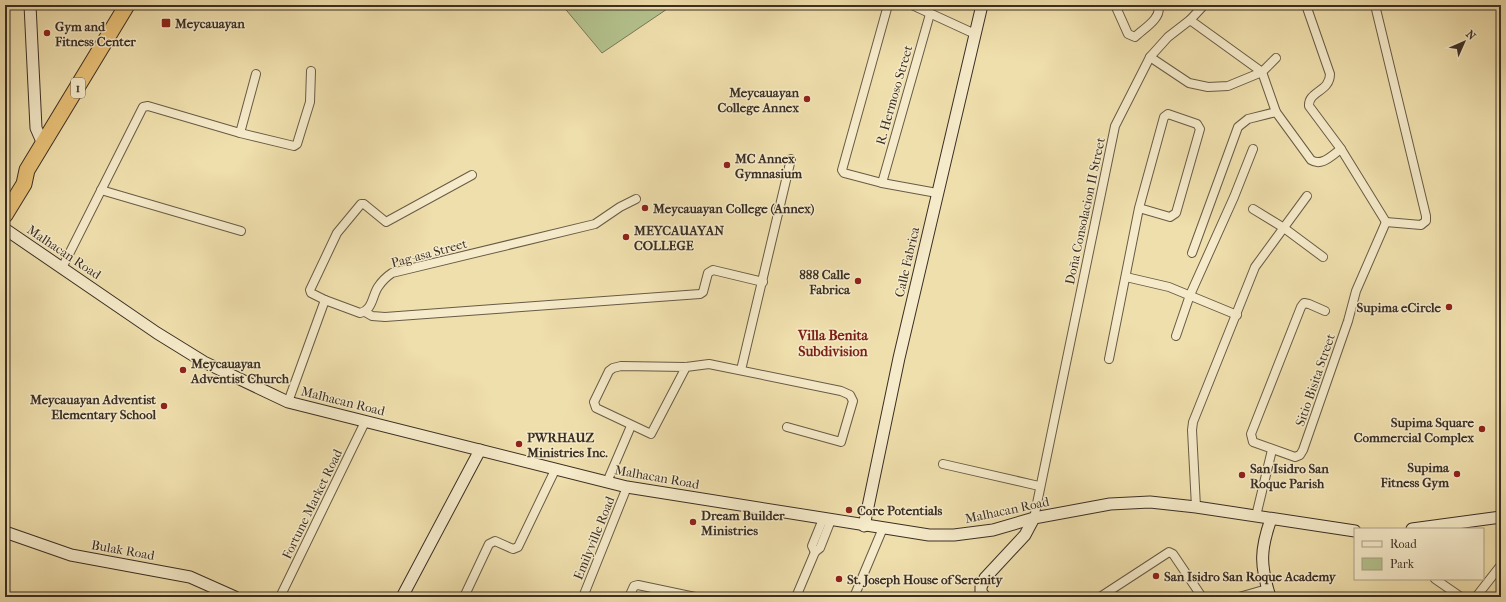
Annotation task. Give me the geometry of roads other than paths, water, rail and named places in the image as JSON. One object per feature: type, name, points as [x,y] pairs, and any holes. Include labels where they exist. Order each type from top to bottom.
[{"type":"highway","name":"1","points":[[5,196],[15,180],[27,170],[126,5]]},
{"type":"highway","name":"1","points":[[5,215],[24,184],[27,170]]},
{"type":"main road","points":[[30,5],[36,128],[43,144]]},
{"type":"main road","name":"Calle Fabrica","points":[[864,526],[899,358],[982,5]]},
{"type":"main road","name":"Malhacan Road","points":[[5,229],[157,333],[204,362],[288,402],[627,487],[864,526],[929,535],[954,535],[993,530],[1034,518],[1110,504],[1150,502],[1196,507],[1354,531]]},
{"type":"main road","points":[[402,597],[480,450]]},
{"type":"main road","points":[[1419,528],[1501,517]]},
{"type":"main road","points":[[985,597],[981,592],[980,587],[985,578],[1025,534],[1034,518]]},
{"type":"main road","points":[[1269,593],[1261,558],[1263,541],[1271,519]]},
{"type":"main road","name":"Bulak Road","points":[[5,532],[71,555],[190,577],[235,597]]},
{"type":"street","points":[[888,5],[842,166],[844,172],[882,183],[937,193]]},
{"type":"street","points":[[912,5],[975,34]]},
{"type":"street","points":[[1114,5],[1128,34],[1135,37],[1156,18],[1159,12],[1158,5]]},
{"type":"street","name":"Doña Consolacion II Street","points":[[1034,518],[1039,486],[1115,126],[1150,57],[1168,37],[1190,20],[1204,5]]},
{"type":"street","points":[[1306,5],[1330,74],[1328,86],[1308,101],[1309,106],[1341,149],[1386,222],[1421,225],[1426,221],[1426,216],[1375,5]]},
{"type":"street","name":"R. Hermoso Street","points":[[882,183],[930,14]]},
{"type":"street","points":[[1190,20],[1262,72],[1276,112],[1311,160],[1316,163],[1322,162],[1341,149]]},
{"type":"street","points":[[1150,57],[1190,83],[1208,86],[1228,86],[1262,72],[1276,58]]},
{"type":"street","points":[[62,268],[143,107],[148,106],[240,133],[294,146],[297,144],[310,102],[311,71]]},
{"type":"street","points":[[240,133],[256,74]]},
{"type":"street","points":[[1192,254],[1238,127],[1248,119],[1276,112]]},
{"type":"street","points":[[1109,359],[1139,208],[1166,115],[1168,114],[1197,124],[1200,128],[1176,213],[1170,217],[1139,208]]},
{"type":"street","points":[[1176,336],[1190,295],[1234,197],[1253,149]]},
{"type":"street","points":[[741,370],[791,159]]},
{"type":"street","points":[[472,175],[386,222],[364,204],[361,204],[337,233],[310,290],[311,292],[326,300],[360,313],[365,312],[372,316],[385,317],[470,309],[679,296],[702,293],[708,273],[713,270],[763,282]]},
{"type":"street","points":[[101,190],[242,231]]},
{"type":"street","points":[[1196,507],[1192,436],[1193,422],[1255,267],[1307,196]]},
{"type":"street","name":"Pag-asa Street","points":[[365,312],[383,279],[392,273],[595,224],[620,207],[636,199]]},
{"type":"street","points":[[1253,209],[1284,228],[1323,257]]},
{"type":"street","name":"Sitio Bisita Street","points":[[1272,450],[1295,457],[1303,450],[1348,321],[1356,291],[1386,222]]},
{"type":"street","points":[[1126,277],[1169,286],[1236,315]]},
{"type":"street","points":[[288,402],[326,300]]},
{"type":"street","points":[[1256,516],[1272,450],[1253,442],[1251,434],[1301,307],[1304,304],[1309,304],[1325,311]]},
{"type":"street","points":[[686,367],[652,433],[650,434],[596,408],[594,405],[594,402],[609,371],[613,368],[621,366],[686,367],[709,364],[842,391],[850,395],[853,401],[841,442],[787,427]]},
{"type":"street","name":"Fortune Market Road","points":[[280,597],[365,422]]},
{"type":"street","points":[[607,482],[631,426]]},
{"type":"street","points":[[942,464],[1039,486]]},
{"type":"street","points":[[464,597],[489,544],[495,541],[513,549],[518,547],[555,470]]},
{"type":"street","name":"Emilyville Road","points":[[583,597],[627,487]]},
{"type":"street","points":[[796,597],[815,552],[820,548],[827,519]]},
{"type":"street","points":[[854,597],[883,528]]},
{"type":"street","points":[[1100,597],[1112,594],[1164,554],[1169,552],[1173,554],[1202,597]]},
{"type":"street","points":[[1476,597],[1501,565]]},
{"type":"street","points":[[1436,580],[1461,597]]},
{"type":"street","points":[[630,597],[634,586],[638,585],[695,597]]},
{"type":"street","points":[[1239,597],[1269,593]]},
{"type":"place","name":"Meycauayan","points":[[166,23]]},
{"type":"place","name":"Gym and Fitness Center","points":[[47,33]]},
{"type":"place","name":"Meycauayan College Annex","points":[[807,99]]},
{"type":"place","name":"MC Annex Gymnasium","points":[[727,165]]},
{"type":"place","name":"Meycauayan College (Annex)","points":[[645,208]]},
{"type":"place","name":"MEYCAUAYAN COLLEGE","points":[[626,237]]},
{"type":"place","name":"888 Calle Fabrica","points":[[858,281]]},
{"type":"place","name":"Supima eCircle","points":[[1449,307]]},
{"type":"place","name":"Meycauayan Adventist Church","points":[[183,370]]},
{"type":"place","name":"Meycauayan Adventist Elementary School","points":[[164,406]]},
{"type":"place","name":"Supima Square Commercial Complex","points":[[1482,429]]},
{"type":"place","name":"PWRHAUZ Ministries Inc.","points":[[519,444]]},
{"type":"place","name":"Supima Fitness Gym","points":[[1457,474]]},
{"type":"place","name":"San Isidro San Roque Parish","points":[[1242,475]]},
{"type":"place","name":"Core Potentials","points":[[849,510]]},
{"type":"place","name":"Dream Builder Ministries","points":[[693,522]]},
{"type":"place","name":"San Isidro San Roque Academy","points":[[1156,576]]},
{"type":"place","name":"St. Joseph House of Serenity","points":[[839,579]]},
{"type":"district","name":"Villa Benita Subdivision","points":[[833,344]]}]
